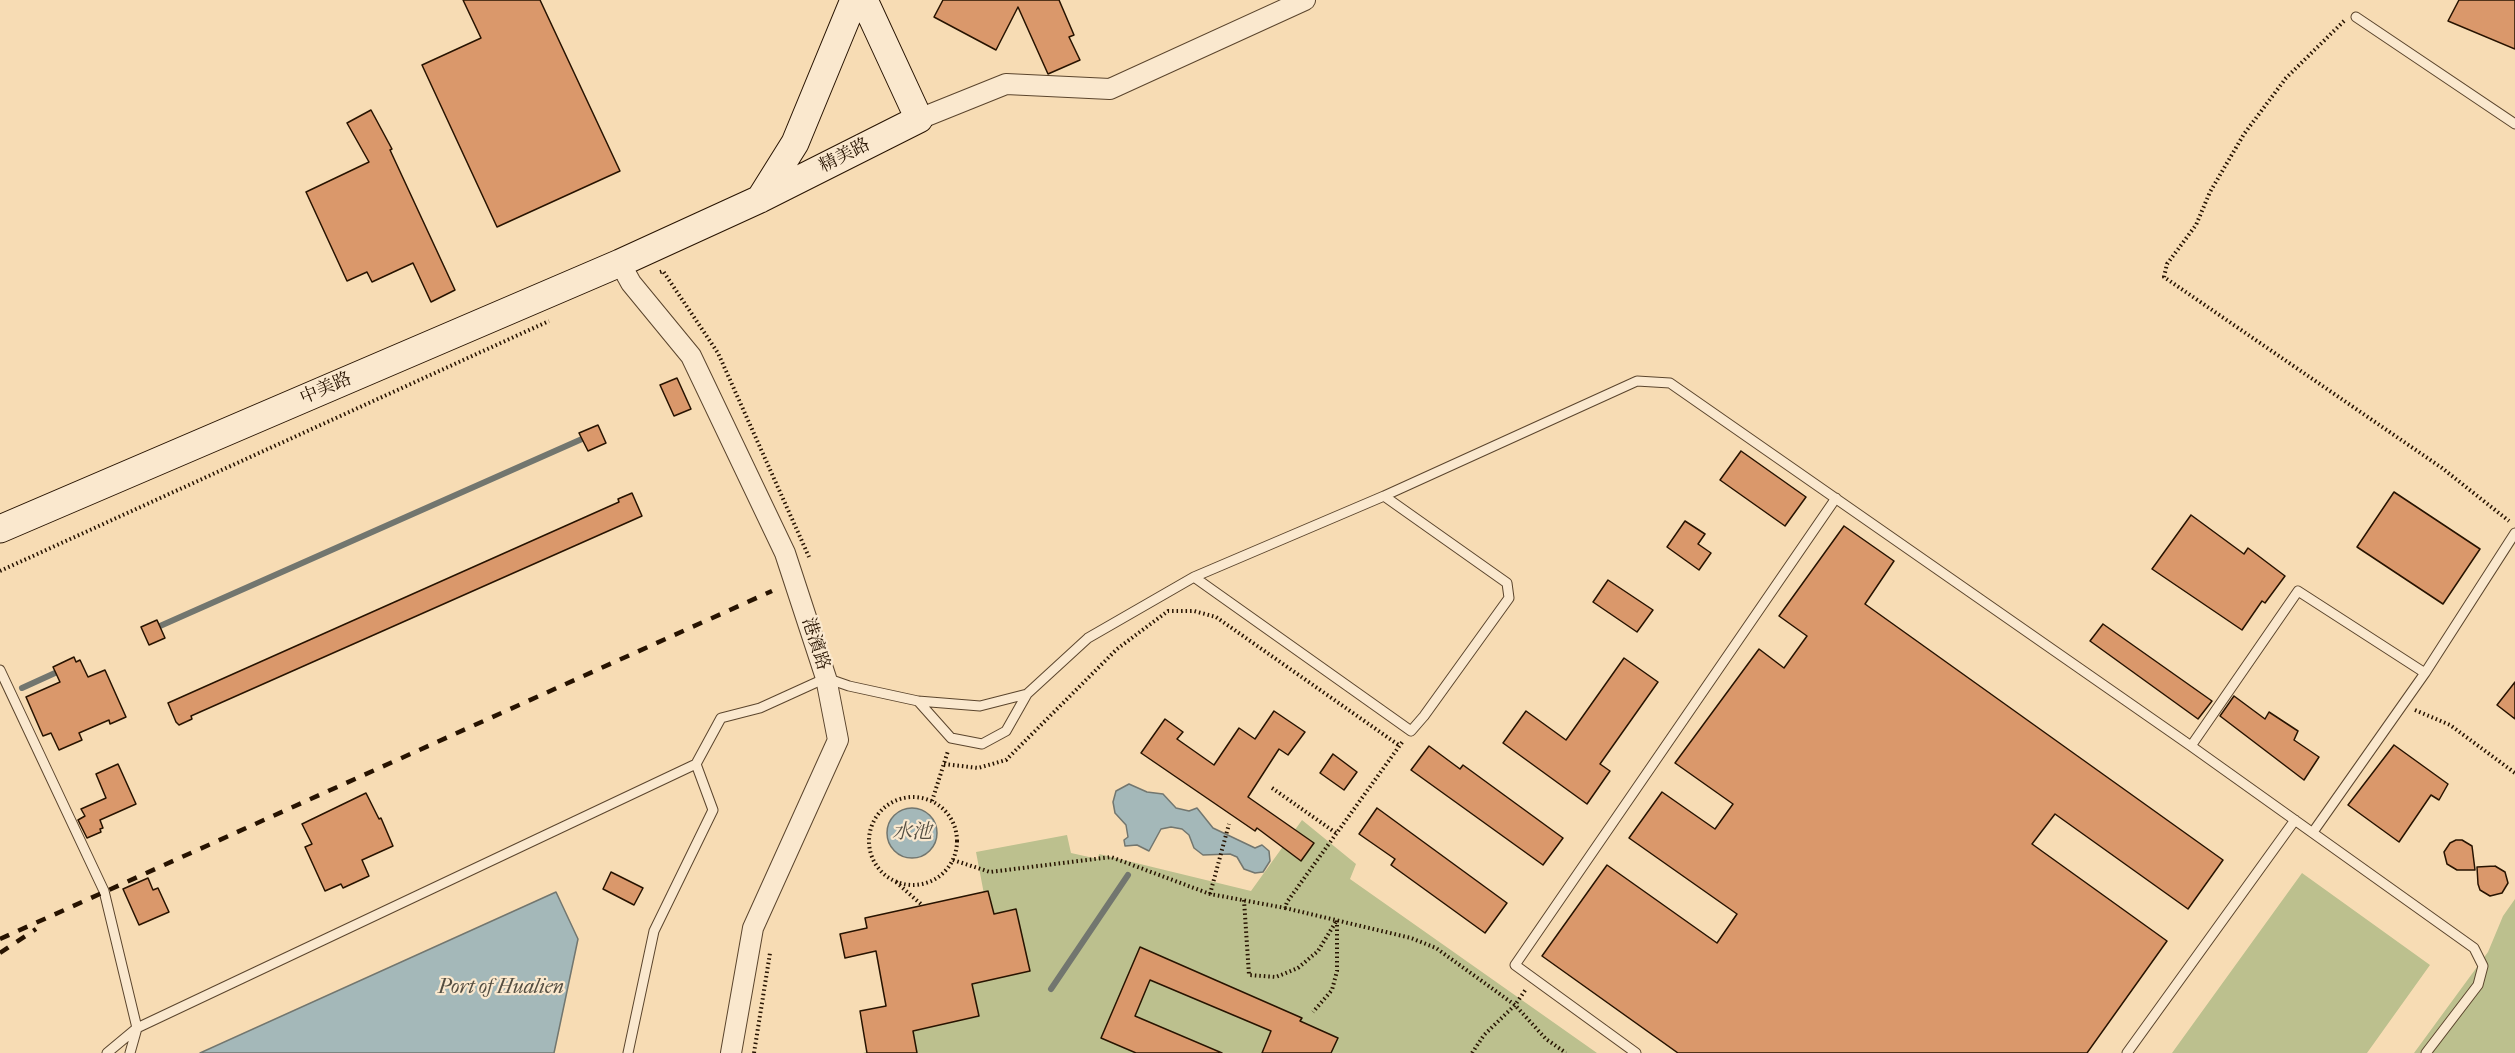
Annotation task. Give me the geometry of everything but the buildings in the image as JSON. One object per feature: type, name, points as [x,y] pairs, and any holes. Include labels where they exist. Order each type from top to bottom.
[{"type":"main road","points":[[760,199],[795,143],[854,0]]},
{"type":"main road","points":[[864,0],[919,119]]},
{"type":"main road","name":"精美路","points":[[652,248],[760,199],[919,119]]},
{"type":"main road","name":"中美路","points":[[0,529],[626,273],[652,248]]},
{"type":"street","points":[[919,119],[1006,84],[1084,90],[1110,89],[1305,0]]},
{"type":"street","name":"港濱路","points":[[626,273],[691,356],[785,553],[826,678],[838,740],[753,928],[731,1053]]},
{"type":"lane","points":[[2356,17],[2515,124]]},
{"type":"lane","points":[[918,701],[951,738],[982,744],[1006,731],[1026,694],[1088,638],[1194,577],[1384,496],[1637,381],[1670,383],[2191,746],[2474,948],[2483,966],[2478,985],[2426,1053]]},
{"type":"lane","points":[[1194,577],[1411,731],[1509,598],[1507,583],[1384,496]]},
{"type":"lane","points":[[1636,1053],[1515,965],[1836,498]]},
{"type":"lane","points":[[2313,832],[2425,673],[2515,533]]},
{"type":"lane","points":[[2191,746],[2298,591],[2425,673]]},
{"type":"lane","points":[[0,670],[104,891],[137,1028],[130,1053]]},
{"type":"lane","points":[[107,1053],[137,1028],[696,764],[721,718],[760,708],[826,678],[849,686],[918,701],[980,706],[1026,694]]},
{"type":"lane","points":[[628,1053],[654,931],[713,810],[696,764]]},
{"type":"lane","points":[[2127,1053],[2295,820]]},
{"type":"path","points":[[2356,17],[2339,23],[2294,69],[2244,134],[2210,192],[2196,225],[2167,264],[2164,277],[2442,468],[2515,526]]},
{"type":"path","points":[[626,273],[663,271],[718,353],[804,542],[811,564]]},
{"type":"path","points":[[0,571],[555,318]]},
{"type":"path","points":[[944,764],[978,768],[1006,760],[1117,649],[1168,611],[1194,611],[1216,617],[1400,746]]},
{"type":"path","points":[[2403,704],[2450,725],[2515,773]]},
{"type":"path","points":[[1285,908],[1336,833],[1411,731]]},
{"type":"path","points":[[932,801],[951,738]]},
{"type":"path","points":[[1272,788],[1336,833]]},
{"type":"path","points":[[895,881],[917,885],[929,882],[939,877],[953,860],[957,849],[955,826],[942,807],[932,801],[921,797],[898,799],[888,804],[873,822],[870,833],[872,856],[885,874],[922,905]]},
{"type":"path","points":[[1210,894],[1229,824]]},
{"type":"path","points":[[953,860],[990,872],[1111,857],[1210,894],[1244,899],[1411,938],[1436,948],[1515,1005],[1546,1039],[1566,1053]]},
{"type":"path","points":[[1244,899],[1249,975],[1276,977],[1298,968],[1318,951],[1337,920]]},
{"type":"path","points":[[1313,1012],[1332,990],[1337,971],[1337,920]]},
{"type":"path","points":[[754,1053],[772,942]]},
{"type":"path","points":[[1472,1053],[1484,1035],[1515,1005],[1534,979]]},
{"type":"green space","points":[[1302,820],[1356,864],[1350,879],[1597,1053],[863,1053],[889,1043],[995,952],[976,852],[1067,835],[1071,853],[1098,859],[1099,854],[1251,891]]},
{"type":"green space","points":[[2302,873],[2430,965],[2367,1053],[2172,1053]]},
{"type":"green space","points":[[2515,899],[2515,1053],[2414,1053],[2488,952],[2503,916]]},
{"type":"water","points":[[1129,784],[1147,792],[1163,794],[1176,808],[1189,811],[1197,808],[1213,828],[1255,848],[1262,845],[1269,851],[1270,861],[1263,872],[1255,873],[1244,869],[1237,857],[1230,854],[1203,855],[1194,848],[1189,835],[1182,829],[1171,827],[1161,829],[1149,851],[1137,845],[1125,846],[1124,840],[1128,837],[1126,825],[1115,813],[1113,802],[1116,791]]},
{"type":"water","name":"水池","points":[[917,808],[930,815],[936,823],[936,843],[930,851],[922,857],[907,858],[894,851],[888,843],[887,828],[894,815],[902,809]]},
{"type":"water","name":"Port of Hualien","points":[[556,892],[578,939],[554,1053],[200,1053]]},
{"type":"waterway","points":[[160,626],[582,439]]},
{"type":"waterway","points":[[22,688],[55,673]]},
{"type":"waterway","points":[[1051,989],[1128,875]]},
{"type":"railway","points":[[0,939],[772,591]]},
{"type":"railway","points":[[0,953],[36,929]]}]
